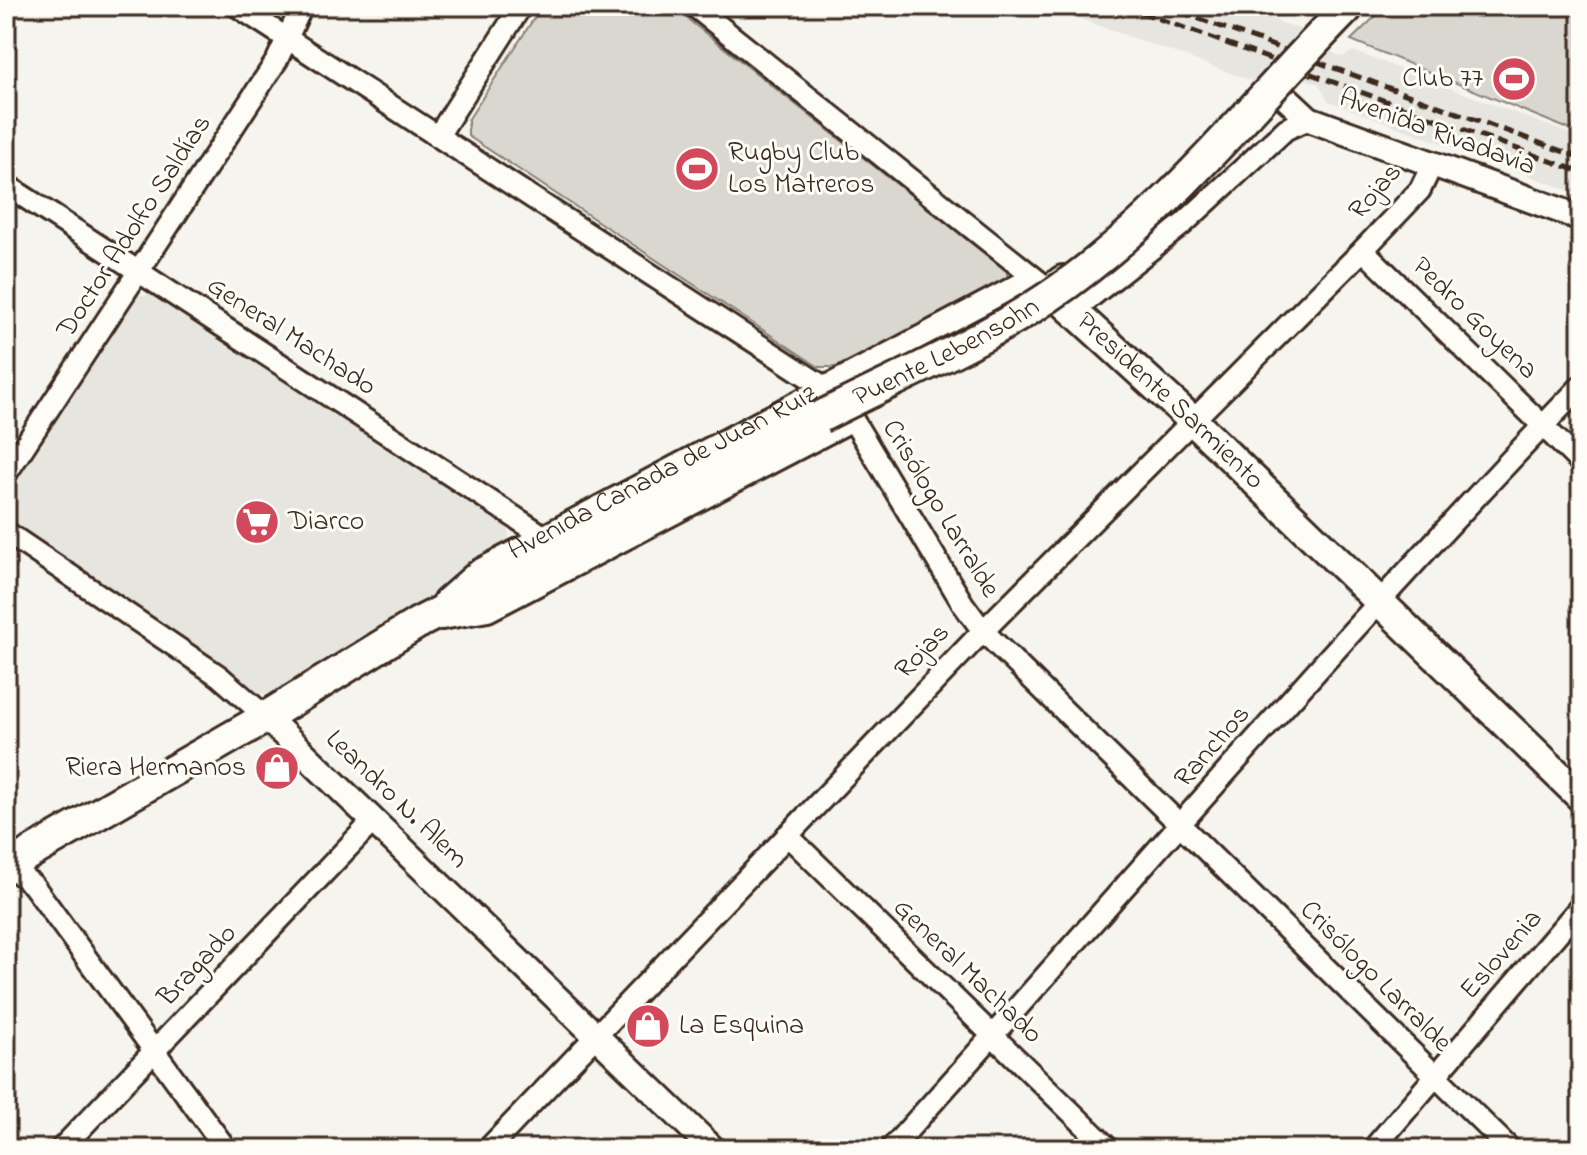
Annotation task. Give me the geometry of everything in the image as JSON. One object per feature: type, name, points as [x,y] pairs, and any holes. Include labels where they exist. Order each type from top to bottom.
[{"type":"main road","name":"Avenida Cañada de Juan Ruiz","points":[[1050,290],[1202,170],[1280,92],[1314,39],[1342,6]]},
{"type":"main road","name":"Puente Lebensohn","points":[[469,597],[1022,313],[1081,272],[1203,164],[1349,6]]},
{"type":"main road","name":"Presidente Sarmiento","points":[[1050,290],[1192,420],[1581,797]]},
{"type":"main road","name":"Avenida Cañada de Juan Ruiz","points":[[7,865],[266,717],[418,623],[469,597]]},
{"type":"street","name":"Crisólogo Larralde","points":[[237,6],[438,136],[836,409],[983,631],[1510,1149]]},
{"type":"street","name":"Doctor Adolfo Saldías","points":[[6,474],[277,60],[302,6]]},
{"type":"street","points":[[438,136],[521,6]]},
{"type":"street","name":"Presidente Sarmiento","points":[[694,6],[1050,290]]},
{"type":"street","name":"Avenida Rivadavia","points":[[1280,92],[1309,119],[1581,218]]},
{"type":"street","points":[[1073,311],[1183,224],[1286,129],[1309,119]]},
{"type":"street","name":"Rojas","points":[[488,1149],[983,631],[1363,250],[1420,190],[1433,163]]},
{"type":"street","name":"General Machado","points":[[6,185],[545,537]]},
{"type":"street","name":"Pedro Goyena","points":[[1363,250],[1581,463]]},
{"type":"street","name":"Avenida Cañada de Juan Ruiz","points":[[418,623],[488,611],[836,409],[1018,285],[1050,290]]},
{"type":"street","name":"Avenida Cañada de Juan Ruiz","points":[[418,623],[477,571],[545,537],[836,409],[855,392],[1050,290]]},
{"type":"street","name":"Ranchos","points":[[891,1149],[1379,600],[1581,386]]},
{"type":"street","name":"Leandro N. Alem","points":[[6,532],[219,676],[266,717],[713,1149]]},
{"type":"street","name":"Bragado","points":[[61,1149],[374,820]]},
{"type":"street","name":"General Machado","points":[[787,835],[1109,1149]]},
{"type":"street","points":[[7,865],[33,885],[226,1149]]},
{"type":"street","name":"Eslovenia","points":[[1373,1149],[1581,906]]},
{"type":"shaded area","name":"Rugby Club Los Matreros","points":[[542,6],[671,6],[1007,271],[1007,284],[836,367],[819,367],[468,136],[468,120]]},
{"type":"shaded area","points":[[1045,6],[1235,6],[1302,30],[1304,40],[1342,57],[1353,51],[1581,138],[1581,195],[1328,101],[1319,84],[1273,67],[1252,81]]},
{"type":"shaded area","name":"Club 77","points":[[1386,6],[1581,6],[1581,118],[1571,130],[1351,40]]},
{"type":"shaded area","points":[[137,295],[154,295],[503,521],[508,525],[509,543],[501,552],[276,693],[256,694],[246,690],[144,610],[6,519],[6,487]]},
{"type":"railway","points":[[1124,6],[1581,172]]},
{"type":"railway","points":[[1164,6],[1581,158]]},
{"type":"place","name":"Club 77","points":[[1514,79]]},
{"type":"place","name":"Rugby Club Los Matreros","points":[[697,169]]},
{"type":"place","name":"Diarco","points":[[257,522]]},
{"type":"place","name":"Riera Hermanos","points":[[277,768]]},
{"type":"place","name":"La Esquina","points":[[648,1026]]}]
